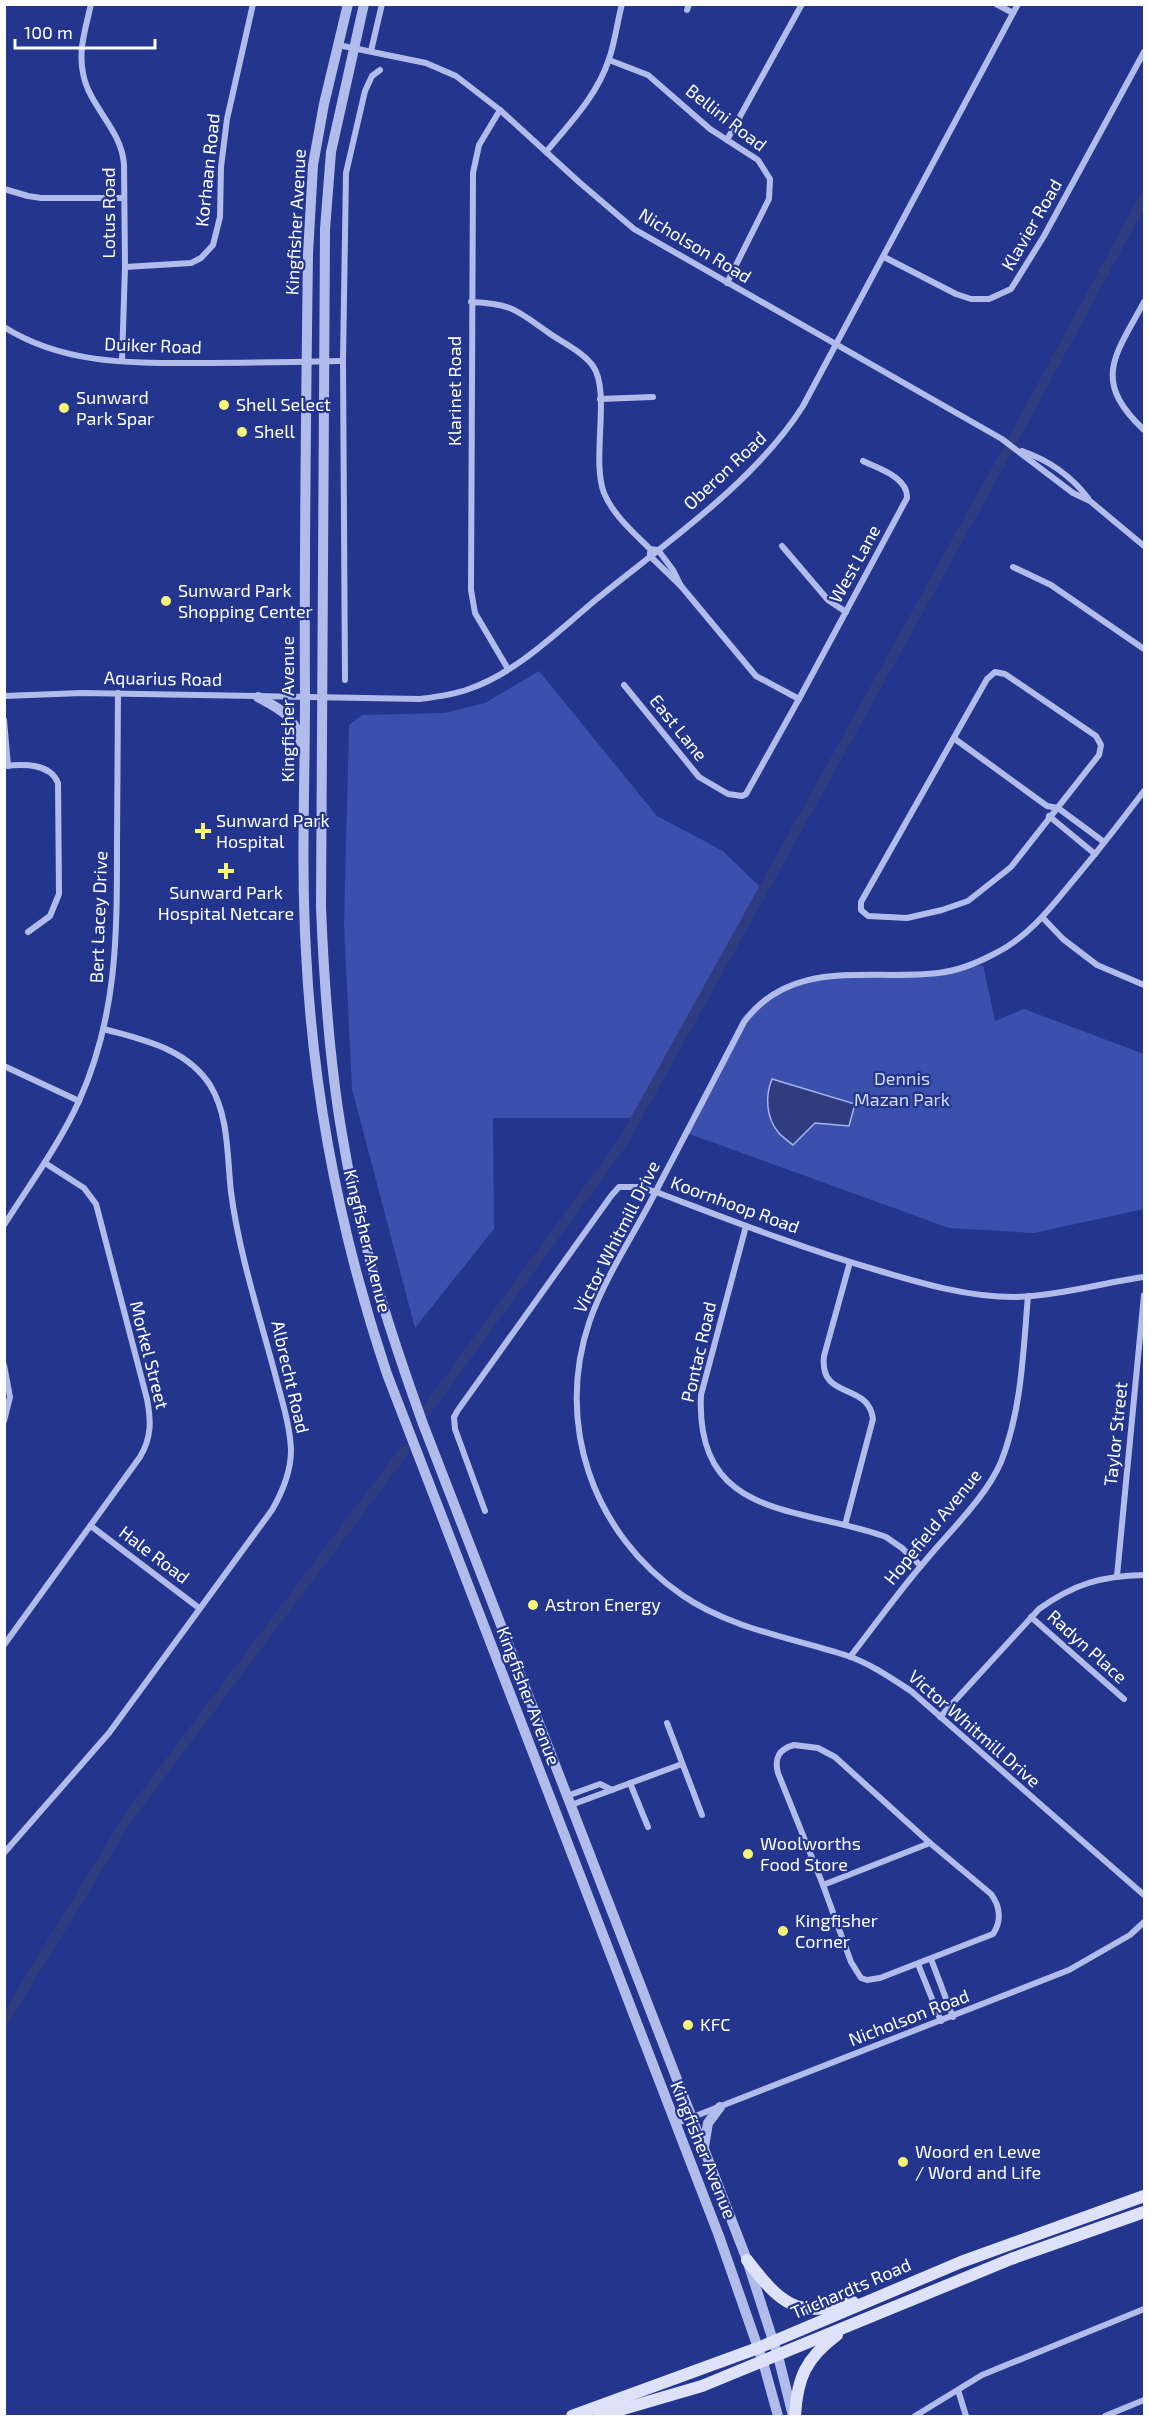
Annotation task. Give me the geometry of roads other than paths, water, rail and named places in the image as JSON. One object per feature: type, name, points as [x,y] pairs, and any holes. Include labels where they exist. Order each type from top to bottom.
[{"type":"main road","name":"Trichardts Road","points":[[599,2416],[961,2262],[1144,2196]]},
{"type":"main road","name":"Trichardts Road","points":[[572,2416],[702,2386],[1011,2259],[1144,2212]]},
{"type":"main road","points":[[747,2260],[777,2296],[801,2308],[826,2309],[883,2296]]},
{"type":"main road","points":[[794,2416],[800,2382],[810,2362],[818,2350],[853,2324]]},
{"type":"street","name":"Lotus Road","points":[[91,4],[82,44],[83,73],[93,98],[116,133],[121,145],[124,164],[125,267],[122,362]]},
{"type":"street","name":"Korhaan Road","points":[[125,267],[191,263],[201,258],[213,244],[220,218],[221,166],[227,119],[253,4]]},
{"type":"street","name":"Kingfisher Avenue","points":[[348,4],[320,126],[311,182],[308,254],[303,892],[315,1065],[332,1170],[359,1284],[380,1354],[719,2236],[763,2362],[778,2416]]},
{"type":"street","name":"Kingfisher Avenue","points":[[364,4],[336,123],[327,183],[323,306],[321,897],[324,981],[332,1072],[354,1194],[377,1289],[400,1362],[747,2260],[778,2356],[794,2416]]},
{"type":"street","points":[[371,51],[382,4]]},
{"type":"street","points":[[546,152],[590,98],[609,60],[622,4]]},
{"type":"street","points":[[727,140],[802,4]]},
{"type":"street","points":[[996,4],[1013,13]]},
{"type":"street","name":"Oberon Road","points":[[658,550],[743,478],[778,443],[804,406],[1018,4]]},
{"type":"street","name":"Nicholson Road","points":[[338,45],[426,63],[469,84],[634,229],[1069,477],[1090,501],[1144,546]]},
{"type":"street","name":"Klavier Road","points":[[884,257],[956,294],[971,299],[989,299],[1011,289],[1044,236],[1144,52]]},
{"type":"street","name":"Bellini Road","points":[[609,60],[648,75],[710,129],[758,160],[765,168],[770,184],[769,199],[727,283]]},
{"type":"street","points":[[345,680],[343,362],[346,173],[352,137],[365,91],[372,76],[380,70]]},
{"type":"street","name":"Klarinet Road","points":[[500,110],[479,145],[475,159],[471,302],[471,597],[480,623],[508,669]]},
{"type":"street","points":[[4,189],[41,198],[124,198]]},
{"type":"street","points":[[471,302],[495,303],[512,307],[580,355],[594,368],[600,386],[600,471],[603,491],[618,515],[756,676],[800,699]]},
{"type":"street","points":[[1144,302],[1117,351],[1112,378],[1119,400],[1129,415],[1144,430]]},
{"type":"street","name":"Duiker Road","points":[[4,327],[46,348],[71,355],[122,362],[343,362]]},
{"type":"street","points":[[600,399],[653,397]]},
{"type":"street","name":"Nicholson Road","points":[[1019,450],[1059,483],[1090,501]]},
{"type":"street","name":"West Lane","points":[[800,699],[908,495],[903,483],[863,461]]},
{"type":"street","points":[[782,546],[828,600],[846,612]]},
{"type":"street","points":[[322,697],[392,699],[434,697],[470,689],[508,669],[650,553],[658,550],[681,586]]},
{"type":"street","points":[[1013,567],[1051,585],[1144,649]]},
{"type":"street","points":[[995,672],[1005,674],[1096,736],[1101,749],[1096,760],[1011,867],[968,901],[908,918],[873,918],[863,913],[861,902],[955,739],[987,679],[995,672]]},
{"type":"street","name":"East Lane","points":[[624,685],[699,777],[733,796],[746,794],[752,787],[800,699]]},
{"type":"street","name":"Aquarius Road","points":[[4,696],[118,693],[322,697]]},
{"type":"street","name":"Bert Lacey Drive","points":[[4,1225],[45,1163],[79,1101],[104,1029],[116,957],[118,693]]},
{"type":"street","points":[[258,697],[288,714],[297,730],[304,751]]},
{"type":"street","points":[[4,720],[6,766],[47,769],[56,778],[59,790],[57,902],[50,916],[28,932]]},
{"type":"street","points":[[955,739],[1047,806],[1058,808],[1104,842]]},
{"type":"street","name":"Victor Whitmill Drive","points":[[1144,791],[1043,918],[997,953],[948,971],[926,974],[822,976],[788,985],[773,993],[752,1011],[744,1022],[595,1306],[580,1361],[578,1425],[585,1466],[592,1484],[622,1538],[653,1573],[683,1596],[733,1620],[850,1657],[895,1680],[911,1691],[1144,1895]]},
{"type":"street","points":[[1047,806],[1050,817],[1095,854]]},
{"type":"street","points":[[1043,918],[1063,939],[1097,965],[1144,985]]},
{"type":"street","name":"Albrecht Road","points":[[4,1853],[109,1733],[279,1499],[285,1485],[290,1461],[288,1430],[236,1222],[221,1109],[215,1095],[199,1072],[178,1054],[155,1043],[104,1029]]},
{"type":"street","points":[[4,1066],[79,1101]]},
{"type":"street","name":"Morkel Street","points":[[4,1645],[145,1450],[149,1435],[150,1419],[96,1204],[84,1188],[45,1163]]},
{"type":"street","name":"Koornhoop Road","points":[[485,1511],[455,1429],[454,1417],[616,1190],[629,1186],[656,1192],[850,1262],[918,1283],[961,1292],[991,1296],[1028,1296],[1144,1276]]},
{"type":"street","name":"Pontac Road","points":[[746,1226],[701,1395],[703,1436],[709,1453],[719,1470],[741,1492],[774,1509],[872,1532],[894,1541],[921,1566]]},
{"type":"street","points":[[845,1525],[873,1419],[862,1398],[831,1383],[824,1372],[824,1356],[850,1262]]},
{"type":"street","name":"Taylor Street","points":[[1117,1576],[1144,1295]]},
{"type":"street","name":"Hopefield Avenue","points":[[850,1657],[921,1566],[983,1492],[1000,1464],[1014,1423],[1019,1395],[1028,1296]]},
{"type":"street","points":[[4,1365],[10,1397],[4,1421]]},
{"type":"street","name":"Hale Road","points":[[91,1526],[199,1608]]},
{"type":"street","points":[[940,1717],[1031,1617],[1054,1599],[1089,1581],[1117,1576],[1144,1575]]},
{"type":"street","name":"Radyn Place","points":[[1031,1617],[1124,1699]]},
{"type":"street","points":[[667,1723],[702,1815]]},
{"type":"street","points":[[794,1745],[818,1748],[835,1757],[930,1843],[991,1894],[997,1902],[999,1920],[997,1928],[986,1938],[880,1978],[867,1980],[861,1977],[851,1962],[824,1885],[776,1764],[777,1757],[787,1747],[794,1745]]},
{"type":"street","points":[[569,1801],[600,1784],[612,1790],[682,1764]]},
{"type":"street","points":[[630,1783],[648,1827]]},
{"type":"street","points":[[824,1885],[930,1843]]},
{"type":"street","name":"Nicholson Road","points":[[675,2125],[1070,1970],[1130,1935],[1144,1923]]},
{"type":"street","points":[[931,1959],[953,2017]]},
{"type":"street","points":[[918,1964],[941,2021]]},
{"type":"street","points":[[703,2149],[708,2123],[720,2107]]},
{"type":"street","points":[[915,2416],[982,2375],[1144,2309]]},
{"type":"street","points":[[958,2390],[966,2416]]},
{"type":"street","points":[[1105,2416],[1144,2400]]},
{"type":"waterway","points":[[1014,438],[1144,198]]},
{"type":"waterway","points":[[426,1411],[623,1142],[1007,451]]},
{"type":"waterway","points":[[4,2021],[130,1815],[404,1451]]},
{"type":"place","name":"Shell Select","points":[[224,405]]},
{"type":"place","name":"Sunward Park Spar","points":[[64,408]]},
{"type":"place","name":"Shell","points":[[242,432]]},
{"type":"place","name":"Sunward Park Shopping Center","points":[[166,601]]},
{"type":"place","name":"Sunward Park Hospital","points":[[203,831]]},
{"type":"place","name":"Sunward Park Hospital Netcare","points":[[226,871]]},
{"type":"place","name":"Astron Energy","points":[[533,1605]]},
{"type":"place","name":"Woolworths Food Store","points":[[748,1854]]},
{"type":"place","name":"Kingfisher Corner","points":[[783,1931]]},
{"type":"place","name":"KFC","points":[[688,2025]]},
{"type":"place","name":"Woord en Lewe / Word and Life","points":[[903,2162]]},
{"type":"park label","name":"Dennis Mazan Park","points":[[902,1089]]}]
